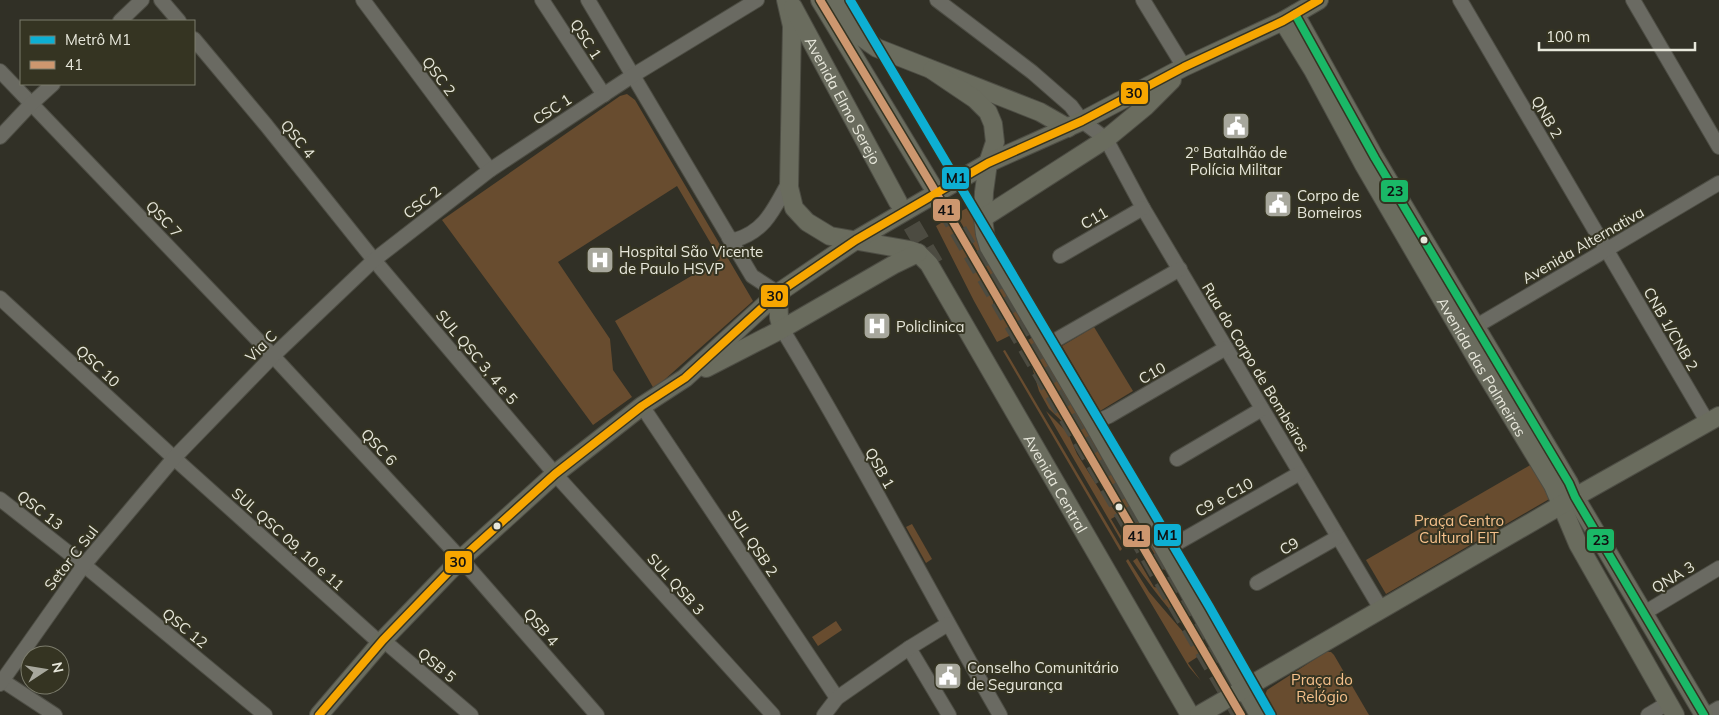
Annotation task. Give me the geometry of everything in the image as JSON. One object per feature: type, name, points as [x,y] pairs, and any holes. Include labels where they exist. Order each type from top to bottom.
[{"type":"main road","points":[[788,0],[792,26],[789,182],[794,208],[807,222],[830,236],[918,253]]},
{"type":"main road","name":"Avenida Elmo Serejo","points":[[788,0],[898,202]]},
{"type":"main road","name":"Avenida Elmo Serejo","points":[[820,0],[931,184]]},
{"type":"main road","points":[[834,0],[851,28],[861,38],[876,48],[1075,125]]},
{"type":"main road","points":[[685,378],[778,293],[856,240],[988,163],[1075,125],[1184,68],[1289,18],[1319,0]]},
{"type":"main road","name":"Avenida das Palmeiras","points":[[1289,18],[1313,70],[1370,161],[1469,330],[1569,483],[1568,501],[1578,544],[1672,709]]},
{"type":"main road","points":[[983,218],[1106,139],[1146,106],[1184,68]]},
{"type":"main road","points":[[932,70],[975,99],[988,112],[993,124],[995,142],[988,163],[984,192],[983,218],[989,247],[1093,423],[1240,691],[1259,715]]},
{"type":"main road","points":[[319,715],[381,642],[461,560],[555,474],[642,406],[685,378],[782,329],[893,265],[918,253]]},
{"type":"main road","name":"Avenida Central","points":[[918,253],[936,273],[1190,715]]},
{"type":"main road","points":[[778,293],[779,318],[782,329]]},
{"type":"main road","points":[[1199,715],[1568,501],[1713,420]]},
{"type":"main road","name":"Avenida das Palmeiras","points":[[1568,501],[1626,584],[1705,715]]},
{"type":"main road","points":[[1608,596],[1611,589],[1615,586],[1626,584]]},
{"type":"street","points":[[121,20],[142,0]]},
{"type":"street","points":[[161,0],[178,20]]},
{"type":"street","name":"QSC 2","points":[[363,0],[490,170]]},
{"type":"street","name":"QSC 1","points":[[542,0],[604,95]]},
{"type":"street","points":[[588,0],[752,276],[778,293]]},
{"type":"street","name":"CSC 1","points":[[490,170],[632,76],[756,0]]},
{"type":"street","points":[[937,0],[1032,72],[1071,106],[1075,125],[1106,139]]},
{"type":"street","points":[[1143,0],[1184,68]]},
{"type":"street","name":"QNB 2","points":[[1460,0],[1606,250]]},
{"type":"street","points":[[1633,0],[1719,147]]},
{"type":"street","name":"QSC 4","points":[[195,40],[266,125],[374,260]]},
{"type":"street","name":"QSC 7","points":[[0,71],[273,356]]},
{"type":"street","points":[[0,137],[52,85]]},
{"type":"street","name":"Rua do Corpo de Bombeiros","points":[[1106,139],[1143,208],[1381,609]]},
{"type":"street","name":"CSC 2","points":[[374,260],[490,170]]},
{"type":"street","points":[[729,238],[740,239],[754,232],[769,218],[789,182]]},
{"type":"street","name":"Avenida Alternativa","points":[[1469,330],[1719,183]]},
{"type":"street","name":"C11","points":[[1060,256],[1143,208]]},
{"type":"street","name":"CNB 1/CNB 2","points":[[1606,250],[1713,420]]},
{"type":"street","name":"Via C","points":[[174,458],[273,356],[374,260]]},
{"type":"street","name":"SUL QSC 3, 4 e 5","points":[[374,260],[555,474]]},
{"type":"street","points":[[1047,345],[1180,269]]},
{"type":"street","name":"QSC 10","points":[[0,298],[174,458]]},
{"type":"street","name":"QSB 1","points":[[782,329],[819,389],[1000,715]]},
{"type":"street","name":"C10","points":[[1093,423],[1110,416],[1226,348]]},
{"type":"street","name":"QSC 6","points":[[273,356],[461,560]]},
{"type":"street","name":"SUL QSB 2","points":[[642,406],[837,698]]},
{"type":"street","points":[[1177,459],[1262,409]]},
{"type":"street","name":"Setor C Sul","points":[[1,681],[84,565],[174,458]]},
{"type":"street","name":"SUL QSC 09, 10 e 11","points":[[174,458],[381,642]]},
{"type":"street","name":"C9 e C10","points":[[1164,550],[1300,473]]},
{"type":"street","name":"SUL QSB 3","points":[[555,474],[773,715]]},
{"type":"street","name":"QSC 13","points":[[0,499],[84,565]]},
{"type":"street","name":"C9","points":[[1257,583],[1338,537]]},
{"type":"street","name":"QSB 4","points":[[461,560],[597,715]]},
{"type":"street","name":"QSC 12","points":[[84,565],[265,715]]},
{"type":"street","name":"QNA 3","points":[[1644,613],[1719,568]]},
{"type":"street","points":[[824,715],[837,698],[909,648],[948,624]]},
{"type":"street","name":"QSB 5","points":[[381,642],[470,715]]},
{"type":"street","points":[[909,648],[949,715]]},
{"type":"street","points":[[1,681],[55,715]]},
{"type":"street","points":[[1705,715],[1719,708]]},
{"type":"street","points":[[1648,715],[1672,709]]},
{"type":"green space","name":"Hospital São Vicente de Paulo HSVP","points":[[627,94],[635,100],[753,301],[654,389],[615,321],[720,259],[677,186],[558,262],[610,339],[613,370],[632,397],[593,425],[442,220],[620,96]]},
{"type":"green space","points":[[976,203],[974,215],[976,233],[988,258],[1028,326],[1025,328],[1010,320],[998,301],[993,279],[956,214]]},
{"type":"green space","points":[[951,217],[988,283],[994,305],[1012,328],[1011,335],[997,342],[936,226]]},
{"type":"green space","points":[[1094,327],[1133,391],[1100,411],[1062,346]]},
{"type":"green space","points":[[1033,337],[1166,569],[1164,570],[1128,509],[1122,512],[1080,452],[1072,431],[1049,409],[1039,391],[1032,367],[1021,348],[1021,344]]},
{"type":"green space","points":[[1005,350],[1122,549],[1120,551],[1003,351]]},
{"type":"green space","points":[[1046,411],[1068,433],[1077,454],[1118,515],[1111,519],[1124,541],[1126,540],[1128,549],[1126,549]]},
{"type":"green space","name":"Praça Centro Cultural EIT","points":[[1532,464],[1551,498],[1386,594],[1366,560]]},
{"type":"green space","points":[[912,524],[932,559],[926,563],[906,527]]},
{"type":"green space","points":[[1137,558],[1154,587],[1159,588],[1167,583],[1211,657],[1151,586],[1133,561]]},
{"type":"green space","points":[[1128,559],[1149,592],[1202,654],[1188,663],[1201,681],[1189,667],[1126,561]]},
{"type":"green space","points":[[836,621],[842,630],[818,646],[812,637]]},
{"type":"green space","name":"Praça do Relógio","points":[[1326,652],[1331,652],[1334,655],[1369,715],[1267,715],[1263,700],[1267,690]]},
{"type":"tunnel","points":[[931,184],[1241,715]]},
{"type":"tunnel","points":[[898,202],[937,268]]},
{"type":"metro line","name":"M1","points":[[850,0],[1209,606],[1271,715]]},
{"type":"transit line","name":"41","points":[[820,0],[931,184],[1241,715]]},
{"type":"transit line","name":"30","points":[[319,715],[383,640],[461,559],[555,474],[642,406],[685,378],[778,293],[856,240],[988,163],[1082,121],[1184,67],[1283,21],[1319,0]]},
{"type":"transit line","name":"23","points":[[1295,14],[1375,158],[1569,483],[1575,497],[1704,715]]},
{"type":"place","name":"2º Batalhão de Polícia Militar","points":[[1236,126]]},
{"type":"place","name":"Corpo de Bomeiros","points":[[1278,204]]},
{"type":"place","name":"Hospital São Vicente de Paulo HSVP","points":[[600,260]]},
{"type":"place","name":"Policlinica","points":[[877,326]]},
{"type":"place","name":"Conselho Comunitário de Segurança","points":[[948,676]]}]
